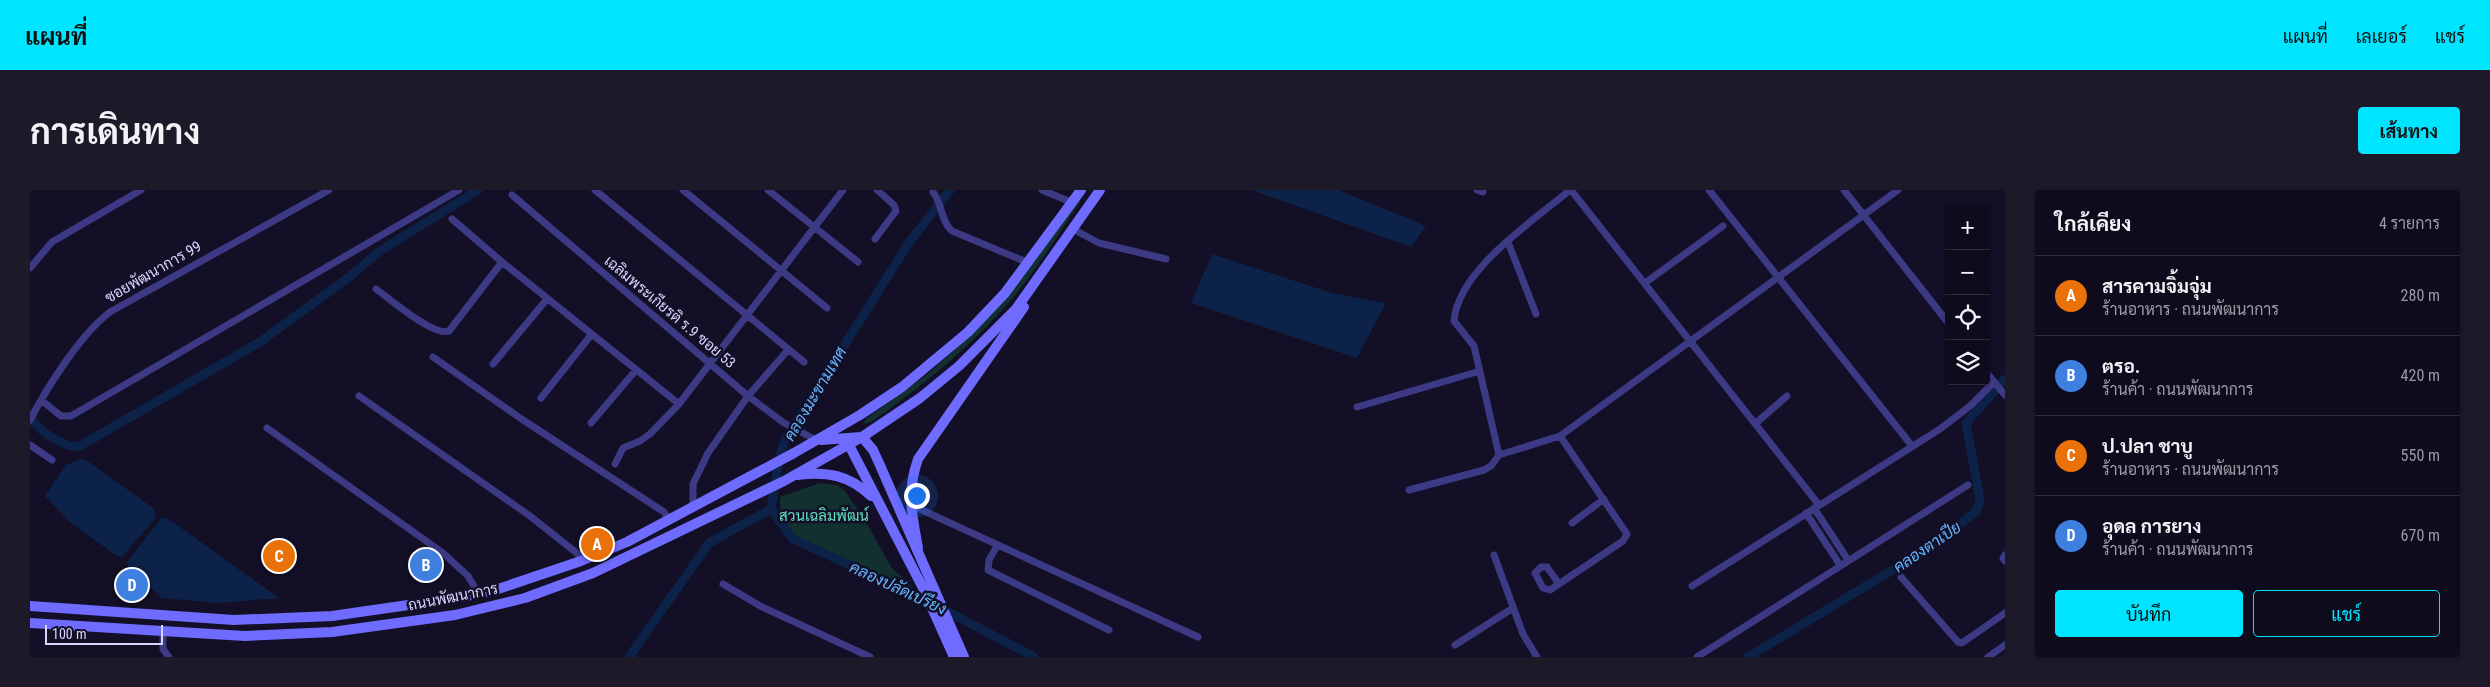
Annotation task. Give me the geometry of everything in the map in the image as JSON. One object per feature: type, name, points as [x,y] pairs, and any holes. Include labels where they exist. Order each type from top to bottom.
[{"type":"main road","name":"ถนนพัฒนาการ","points":[[30,606],[224,619],[298,619],[342,615],[498,589],[581,561],[627,542],[693,508],[860,415],[902,387],[968,332],[1005,293],[1029,263],[1080,190]]},
{"type":"main road","points":[[918,548],[910,504],[911,478],[918,459],[985,366],[1023,309],[1036,282],[1100,190]]},
{"type":"main road","name":"ถนนพัฒนาการ","points":[[30,624],[245,636],[332,632],[455,615],[525,598],[593,573],[755,495],[788,478],[850,441],[862,437],[920,398],[959,366],[1016,309],[1036,282]]},
{"type":"main road","points":[[860,415],[850,441],[875,500],[923,588],[964,657]]},
{"type":"main road","points":[[862,437],[873,450],[918,548],[936,593],[954,657]]},
{"type":"main road","points":[[816,440],[850,441]]},
{"type":"main road","points":[[788,478],[832,473],[858,484],[875,500]]},
{"type":"street","points":[[30,268],[52,242],[141,190]]},
{"type":"street","name":"ซอยพัฒนาการ 99","points":[[30,420],[41,400],[96,322],[110,312],[329,190]]},
{"type":"street","points":[[41,400],[62,416],[72,416],[459,190]]},
{"type":"street","points":[[595,190],[804,362]]},
{"type":"street","points":[[683,190],[827,308]]},
{"type":"street","points":[[768,190],[858,262]]},
{"type":"street","points":[[615,464],[623,448],[640,441],[650,434],[679,404],[843,190]]},
{"type":"street","points":[[875,239],[896,212],[894,205],[877,190]]},
{"type":"street","points":[[1042,190],[1071,202]]},
{"type":"street","points":[[1499,455],[1474,346],[1454,321],[1455,312],[1467,287],[1491,257],[1571,190],[1756,424],[1817,506],[1848,560]]},
{"type":"street","points":[[1708,190],[1912,446]]},
{"type":"street","points":[[1844,190],[1945,319]]},
{"type":"street","points":[[1409,490],[1484,470],[1491,466],[1499,455],[1560,436],[1898,190]]},
{"type":"street","points":[[933,192],[940,200],[946,221],[952,231],[1029,263]]},
{"type":"street","name":"เฉลิมพระเกียรติ ร.9 ซอย 53","points":[[512,195],[748,396],[784,423],[816,440]]},
{"type":"street","points":[[452,219],[591,335],[679,404]]},
{"type":"street","points":[[1645,282],[1723,226]]},
{"type":"street","points":[[1073,229],[1099,243],[1166,259]]},
{"type":"street","points":[[1508,242],[1536,314]]},
{"type":"street","points":[[376,288],[432,329],[444,332],[448,331],[502,262]]},
{"type":"street","points":[[493,364],[547,299]]},
{"type":"street","points":[[541,398],[591,335]]},
{"type":"street","points":[[693,508],[693,484],[708,453],[748,396],[788,350]]},
{"type":"street","points":[[433,357],[523,420],[664,512],[669,520]]},
{"type":"street","points":[[590,423],[636,370]]},
{"type":"street","points":[[1357,407],[1480,371]]},
{"type":"street","points":[[1990,376],[2005,395]]},
{"type":"street","points":[[1692,586],[1956,417],[1996,383]]},
{"type":"street","points":[[359,396],[530,516],[578,554],[581,561]]},
{"type":"street","points":[[1756,424],[1787,396]]},
{"type":"street","points":[[267,428],[443,553],[468,576],[478,593]]},
{"type":"street","points":[[1559,584],[1626,537],[1626,530],[1560,436]]},
{"type":"street","points":[[30,445],[52,460]]},
{"type":"street","points":[[1697,657],[1968,485]]},
{"type":"street","points":[[1572,524],[1604,499]]},
{"type":"street","points":[[910,504],[997,546],[1074,578],[1198,637]]},
{"type":"street","points":[[1806,513],[1840,565]]},
{"type":"street","points":[[997,546],[989,560],[988,570],[1109,630]]},
{"type":"street","points":[[1494,555],[1523,634],[1537,657]]},
{"type":"street","points":[[2005,555],[2003,558],[2005,561]]},
{"type":"street","points":[[1901,577],[1958,642],[1962,643],[1969,639],[2005,613]]},
{"type":"street","points":[[723,584],[762,607],[870,657]]},
{"type":"street","points":[[1455,645],[1513,608]]},
{"type":"street","points":[[163,632],[163,649],[169,657]]},
{"type":"street","points":[[1988,657],[2005,645]]},
{"type":"green space","points":[[1080,197],[1080,202],[1034,271],[984,329],[949,362],[911,393],[871,422],[863,424],[866,419],[930,372],[962,343]]},
{"type":"green space","name":"สวนเฉลิมพัฒน์","points":[[820,483],[837,485],[845,491],[865,520],[891,567],[913,587],[863,569],[824,552],[793,533],[784,523],[781,514],[780,497]]},
{"type":"water","points":[[1252,190],[1338,190],[1426,226],[1411,247]]},
{"type":"water","points":[[1212,254],[1332,293],[1386,303],[1357,358],[1191,303]]},
{"type":"water","points":[[80,459],[86,460],[152,507],[156,513],[155,519],[122,557],[117,556],[70,522],[45,496],[66,465]]},
{"type":"water","points":[[162,517],[170,520],[279,598],[219,603],[162,598],[128,567],[127,562]]},
{"type":"waterway","points":[[30,417],[45,433],[60,442],[67,445],[80,446],[260,342],[349,277],[380,251],[478,190]]},
{"type":"waterway","name":"คลองมะขามเทศ","points":[[771,509],[779,458],[785,440],[908,244],[950,190]]},
{"type":"waterway","name":"คลองตาเปีย","points":[[1748,657],[1914,557],[1976,512],[1980,500],[1966,423],[2005,379]]},
{"type":"waterway","name":"คลองปลัดเปรียง","points":[[771,509],[793,539],[922,598],[1034,657]]},
{"type":"waterway","name":"คลองมะขามเทศ","points":[[629,657],[709,543],[771,509]]},
{"type":"place","name":"สารคามจิ้มจุ่ม","points":[[597,544]]},
{"type":"place","name":"ป.ปลา ชาบู","points":[[279,556]]},
{"type":"place","name":"ตรอ.","points":[[426,565]]},
{"type":"place","name":"อุดล การยาง","points":[[132,585]]}]
